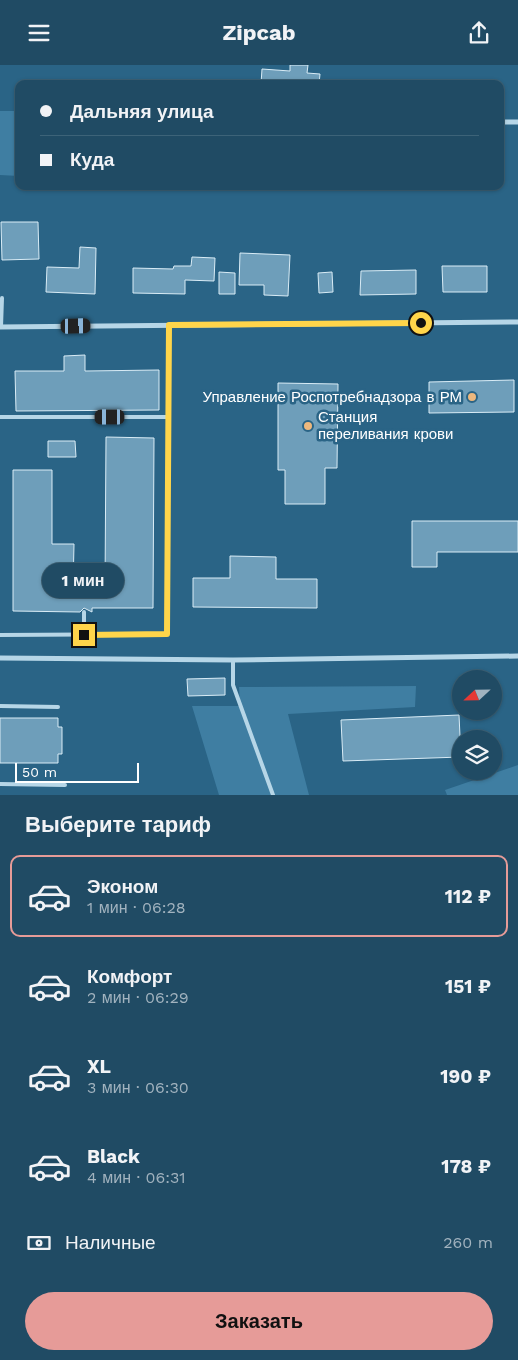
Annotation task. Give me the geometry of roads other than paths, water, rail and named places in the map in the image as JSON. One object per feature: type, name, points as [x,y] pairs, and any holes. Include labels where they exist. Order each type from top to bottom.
[{"type":"street","points":[[504,122],[518,122]]},
{"type":"street","points":[[0,327],[518,322]]},
{"type":"street","points":[[0,658],[233,660],[518,656]]},
{"type":"lane","points":[[0,327],[2,298]]},
{"type":"lane","points":[[0,635],[167,634],[169,325]]},
{"type":"lane","points":[[0,417],[169,417]]},
{"type":"lane","points":[[84,612],[84,635]]},
{"type":"lane","points":[[233,660],[233,685],[273,795]]},
{"type":"lane","points":[[0,706],[58,707]]},
{"type":"lane","points":[[0,784],[65,785]]},
{"type":"place","name":"Управление Роспотребнадзора в РМ","points":[[472,397]]},
{"type":"place","name":"Станция переливания крови","points":[[308,426]]}]
